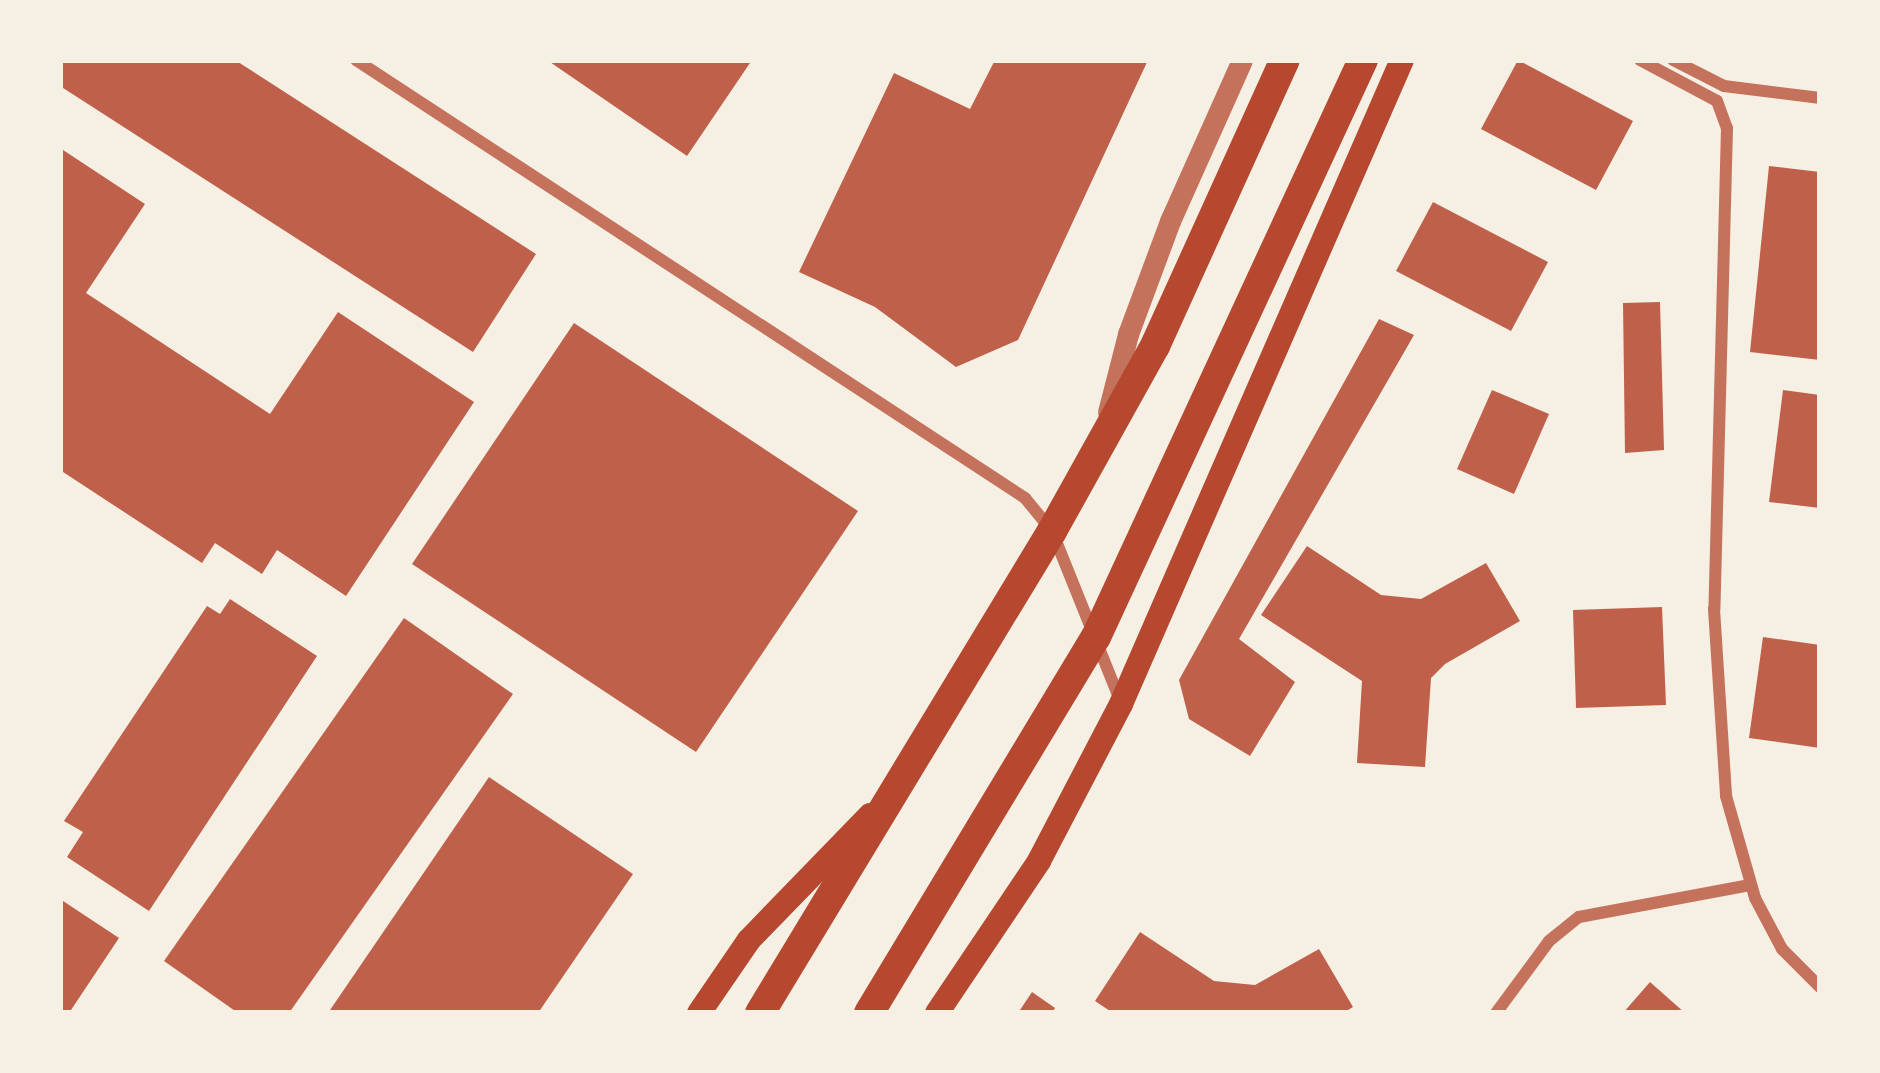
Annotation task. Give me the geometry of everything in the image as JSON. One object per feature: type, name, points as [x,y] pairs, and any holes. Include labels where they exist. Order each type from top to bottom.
[{"type":"main road","points":[[760,1013],[1100,446],[1155,346],[1285,60]]},
{"type":"main road","points":[[868,1013],[1096,637],[1363,60]]},
{"type":"main road","points":[[937,1013],[1039,861],[1121,704],[1402,60]]},
{"type":"main road","points":[[698,1013],[749,940],[885,801]]},
{"type":"street","points":[[356,60],[1025,497],[1052,531],[1121,704]]},
{"type":"street","points":[[1100,446],[1127,334],[1170,221],[1242,60]]},
{"type":"street","points":[[1640,60],[1717,101],[1727,128],[1714,609],[1726,796],[1750,885],[1782,949],[1820,987]]},
{"type":"street","points":[[1673,60],[1724,86],[1820,98]]},
{"type":"street","points":[[1496,1013],[1549,941],[1580,917],[1750,885]]},
{"type":"building","points":[[60,60],[235,60],[536,254],[473,352],[60,86]]},
{"type":"building","points":[[547,60],[752,60],[687,156]]},
{"type":"building","points":[[995,60],[1148,60],[1018,340],[956,367],[875,307],[799,272],[894,73],[970,109]]},
{"type":"building","points":[[1518,60],[1633,121],[1596,190],[1481,129]]},
{"type":"building","points":[[60,148],[145,204],[86,293],[270,414],[338,312],[474,402],[346,596],[277,550],[262,574],[215,543],[202,563],[60,470]]},
{"type":"building","points":[[1769,166],[1820,172],[1820,360],[1750,352]]},
{"type":"building","points":[[1433,202],[1548,262],[1511,331],[1396,271]]},
{"type":"building","points":[[1660,302],[1664,450],[1625,453],[1623,303]]},
{"type":"building","points":[[1379,319],[1414,335],[1239,639],[1295,682],[1250,756],[1189,719],[1179,680]]},
{"type":"building","points":[[574,323],[858,511],[696,752],[412,564]]},
{"type":"building","points":[[1492,390],[1549,414],[1514,494],[1457,469]]},
{"type":"building","points":[[1783,390],[1820,395],[1820,508],[1769,502]]},
{"type":"building","points":[[1307,546],[1381,595],[1421,599],[1486,563],[1520,621],[1445,664],[1431,678],[1425,767],[1357,763],[1362,681],[1261,615]]},
{"type":"building","points":[[230,599],[317,656],[149,911],[67,857],[83,832],[64,821],[207,606],[220,614]]},
{"type":"building","points":[[1662,607],[1666,705],[1576,708],[1573,610]]},
{"type":"building","points":[[404,618],[513,694],[289,1013],[238,1013],[164,961]]},
{"type":"building","points":[[1763,637],[1820,645],[1820,748],[1749,738]]},
{"type":"building","points":[[489,777],[633,874],[538,1013],[328,1013]]},
{"type":"building","points":[[60,899],[119,938],[69,1013],[60,1013]]},
{"type":"building","points":[[1140,932],[1214,981],[1255,985],[1319,949],[1353,1007],[1343,1013],[1113,1013],[1095,1001]]},
{"type":"building","points":[[1650,982],[1685,1013],[1623,1013]]},
{"type":"building","points":[[1032,992],[1055,1008],[1052,1013],[1018,1013]]}]
